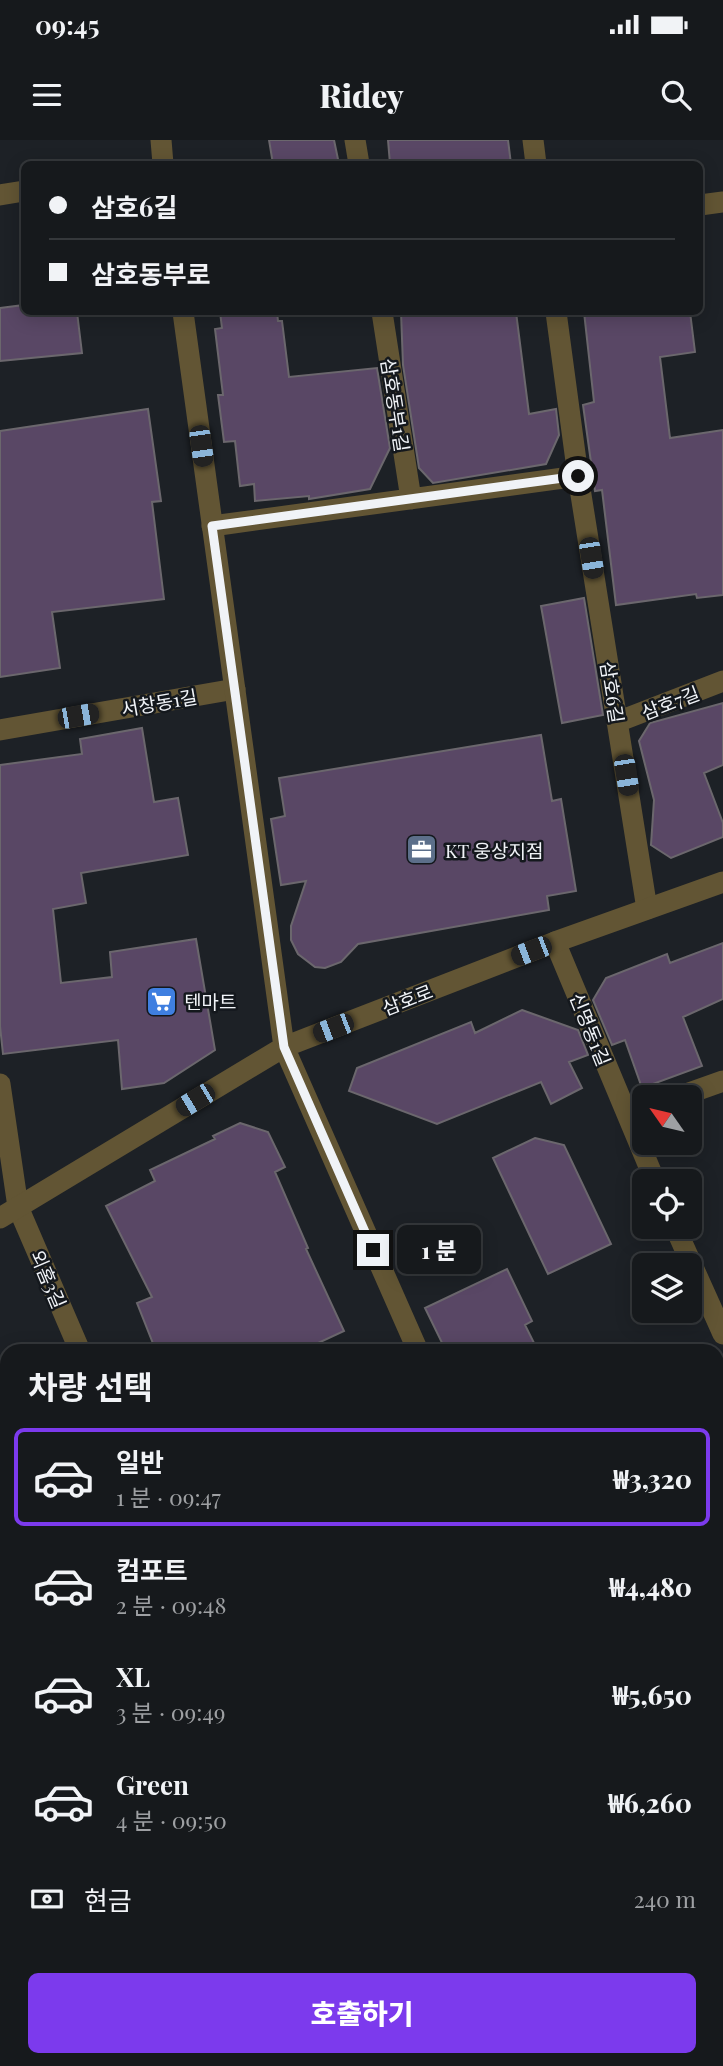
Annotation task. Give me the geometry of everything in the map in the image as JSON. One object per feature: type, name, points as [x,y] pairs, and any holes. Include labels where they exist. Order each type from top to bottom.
[{"type":"street","points":[[161,140],[163,161]]},
{"type":"street","points":[[355,140],[358,161]]},
{"type":"street","points":[[533,140],[536,161]]},
{"type":"street","points":[[0,195],[21,192]]},
{"type":"street","points":[[703,205],[723,202]]},
{"type":"street","points":[[183,315],[284,1047],[415,1344]]},
{"type":"street","name":"삼호동부1길","points":[[382,315],[411,499]]},
{"type":"street","name":"삼호6길","points":[[556,315],[578,476],[648,909]]},
{"type":"street","points":[[212,526],[578,476]]},
{"type":"street","name":"삼호7길","points":[[617,722],[723,681]]},
{"type":"street","name":"서창동1길","points":[[0,730],[234,689]]},
{"type":"street","name":"삼호로","points":[[9,1213],[284,1047],[555,942],[723,881]]},
{"type":"street","name":"신명동1길","points":[[555,942],[632,1107]]},
{"type":"street","points":[[702,1088],[723,1081]]},
{"type":"street","name":"외홈3길","points":[[0,1084],[9,1213],[76,1344]]},
{"type":"street","points":[[680,1239],[723,1334]]},
{"type":"building","points":[[269,140],[334,140],[338,161],[272,161]]},
{"type":"building","points":[[388,140],[508,140],[511,161],[390,161]]},
{"type":"building","points":[[21,305],[21,315],[77,315],[82,353],[0,361],[0,308]]},
{"type":"building","points":[[220,315],[277,315],[278,321],[282,321],[289,377],[377,368],[390,448],[370,489],[309,499],[309,496],[255,501],[254,484],[240,486],[235,441],[224,442],[218,395],[223,395],[215,329],[222,328]]},
{"type":"building","points":[[401,315],[516,315],[529,414],[556,409],[559,435],[546,464],[433,483],[419,468],[403,365]]},
{"type":"building","points":[[584,315],[690,315],[695,352],[660,357],[670,438],[723,430],[723,595],[697,598],[696,594],[616,605],[602,490],[595,491],[583,405],[594,402]]},
{"type":"building","points":[[148,409],[161,501],[152,502],[164,599],[52,612],[60,668],[0,677],[0,431]]},
{"type":"building","points":[[584,598],[603,715],[562,723],[541,606]]},
{"type":"building","points":[[723,703],[723,765],[704,773],[723,823],[723,837],[671,858],[651,845],[654,800],[639,741],[650,723]]},
{"type":"building","points":[[142,728],[154,802],[178,798],[188,855],[81,873],[86,903],[53,909],[61,983],[112,977],[110,952],[196,939],[215,1050],[164,1083],[122,1089],[118,1040],[3,1054],[0,1026],[0,765],[82,754],[80,739]]},
{"type":"building","name":"KT 웅상지점","points":[[541,735],[552,801],[561,799],[576,891],[547,896],[549,910],[358,944],[341,962],[325,968],[315,967],[298,954],[291,940],[291,926],[306,881],[281,885],[271,819],[285,816],[279,778]]},
{"type":"building","points":[[723,943],[723,999],[683,1017],[702,1066],[650,1085],[641,1085],[625,1040],[612,1045],[593,1000],[606,978],[667,954],[670,963]]},
{"type":"building","points":[[522,1010],[578,1030],[588,1055],[569,1062],[582,1088],[551,1104],[541,1082],[437,1124],[349,1091],[357,1068],[471,1022],[475,1033]]},
{"type":"building","points":[[240,1123],[268,1132],[285,1167],[275,1172],[308,1248],[306,1249],[344,1331],[316,1344],[153,1344],[137,1303],[152,1297],[106,1206],[155,1181],[150,1170],[215,1139],[213,1136]]},
{"type":"building","points":[[535,1138],[564,1145],[611,1244],[548,1274],[493,1158]]},
{"type":"building","points":[[507,1269],[532,1321],[525,1325],[534,1344],[443,1344],[425,1308]]},
{"type":"place","name":"KT 웅상지점","points":[[422,850]]},
{"type":"place","name":"텐마트","points":[[161,1001]]},
{"type":"route","points":[[373,1250],[284,1047],[212,526],[578,476]]}]
